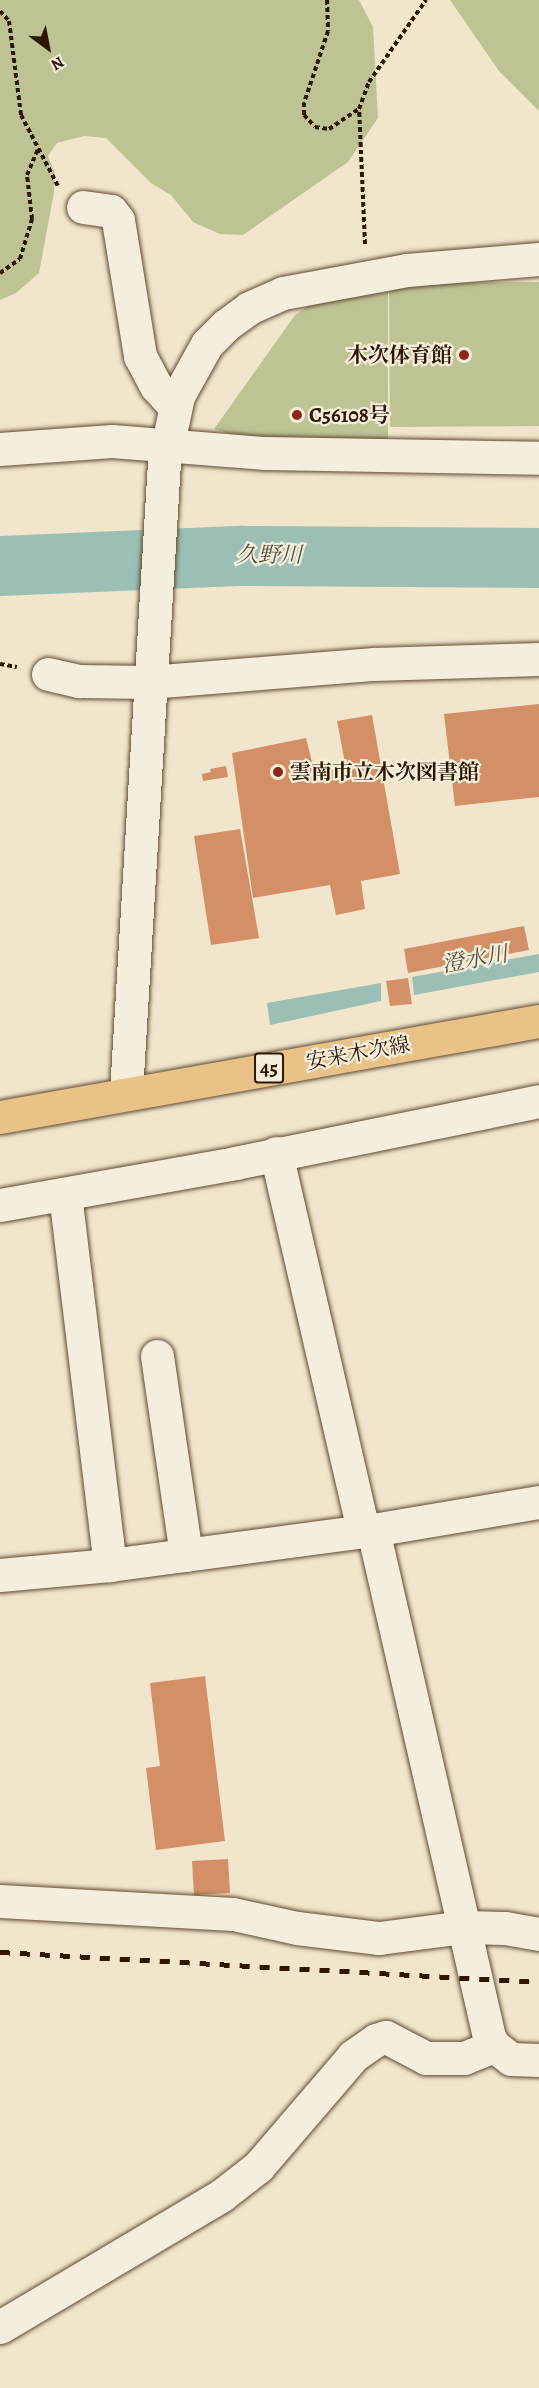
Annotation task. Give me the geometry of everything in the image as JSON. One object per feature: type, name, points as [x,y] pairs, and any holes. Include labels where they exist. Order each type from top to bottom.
[{"type":"main road","name":"安来木次線","points":[[0,1117],[126,1092],[539,1021]]},
{"type":"street","points":[[82,207],[111,211],[118,220],[140,356],[156,386],[175,407]]},
{"type":"street","points":[[126,1092],[165,453],[175,407],[207,344],[249,308],[283,293],[407,270],[539,259]]},
{"type":"street","points":[[0,449],[112,441],[165,453],[539,458]]},
{"type":"street","points":[[48,674],[79,681],[150,672],[539,659]]},
{"type":"street","points":[[0,1205],[539,1101]]},
{"type":"street","points":[[276,1153],[494,2046],[511,2060],[539,2060]]},
{"type":"street","points":[[65,1194],[110,1565]]},
{"type":"street","points":[[157,1356],[186,1555]]},
{"type":"street","points":[[0,1575],[110,1565],[368,1531],[539,1502]]},
{"type":"street","points":[[0,1901],[233,1914],[297,1928],[379,1938],[464,1927],[505,1928],[539,1934]]},
{"type":"street","points":[[0,2327],[222,2195],[258,2167],[353,2056],[376,2040],[386,2037],[426,2058],[464,2058],[494,2046]]},
{"type":"path","points":[[327,0],[328,31],[304,103],[304,115],[315,127],[329,129],[359,109]]},
{"type":"path","points":[[366,256],[359,109],[369,82],[426,0]]},
{"type":"path","points":[[0,11],[9,21],[21,115],[58,187],[82,207]]},
{"type":"path","points":[[0,273],[20,259],[32,219],[27,176],[38,149]]},
{"type":"green space","points":[[0,0],[359,0],[373,27],[378,118],[348,162],[243,235],[220,234],[193,222],[171,195],[151,183],[106,138],[84,136],[57,143],[48,156],[55,174],[54,192],[39,273],[16,293],[0,300]]},
{"type":"green space","points":[[450,0],[539,0],[539,111],[499,71]]},
{"type":"green space","name":"木次体育館","points":[[539,282],[539,426],[390,427],[389,283]]},
{"type":"green space","name":"木次体育館","points":[[388,292],[388,442],[244,438],[214,429],[295,315],[310,305]]},
{"type":"water","points":[[539,954],[539,972],[414,995],[412,977]]},
{"type":"water","points":[[381,983],[381,1001],[270,1025],[267,1003]]},
{"type":"building","points":[[539,704],[539,797],[455,806],[444,714]]},
{"type":"building","points":[[372,715],[400,874],[361,881],[365,909],[336,915],[330,885],[253,898],[232,753],[306,738],[314,770],[345,763],[337,721]]},
{"type":"building","points":[[226,766],[228,777],[203,781],[202,774],[211,772],[210,769]]},
{"type":"building","points":[[240,829],[259,938],[211,945],[194,836]]},
{"type":"building","points":[[524,926],[529,950],[408,973],[404,949]]},
{"type":"building","points":[[408,978],[412,1004],[390,1006],[386,981]]},
{"type":"building","points":[[205,1676],[225,1841],[156,1850],[146,1768],[160,1766],[150,1683]]},
{"type":"building","points":[[228,1859],[230,1893],[194,1895],[192,1861]]},
{"type":"waterway","name":"久野川","points":[[0,566],[243,556],[539,558]]},
{"type":"railway","points":[[0,1952],[539,1982]]},
{"type":"place","name":"木次体育館","points":[[464,355]]},
{"type":"place","name":"C56108号","points":[[297,415]]},
{"type":"place","name":"雲南市立木次図書館","points":[[278,772]]},
{"type":"water label","name":"澄水川","points":[[475,960]]}]
